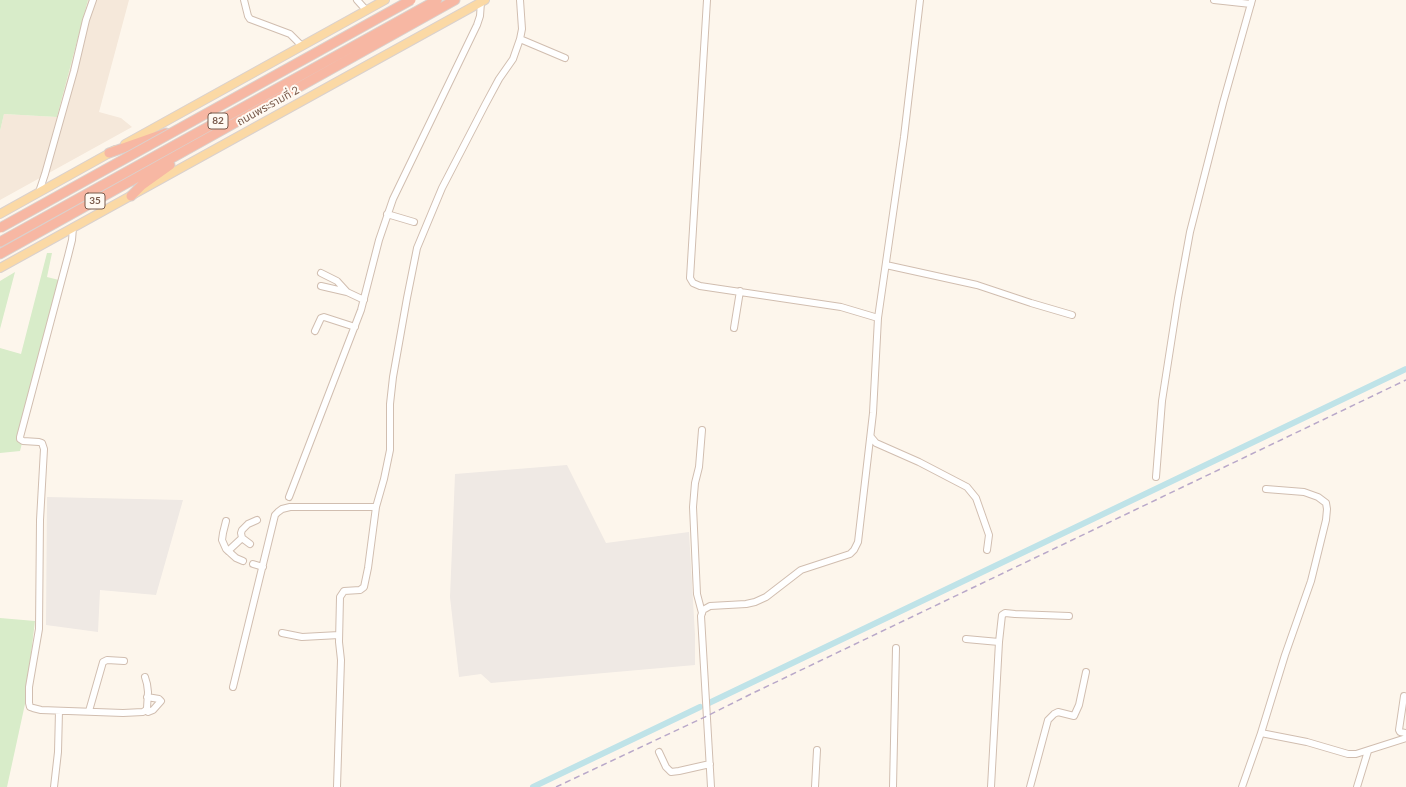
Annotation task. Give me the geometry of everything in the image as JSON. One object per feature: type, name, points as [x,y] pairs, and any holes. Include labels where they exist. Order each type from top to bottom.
[{"type":"highway","name":"ถนนพระรามที่ 2","points":[[0,228],[412,0]]},
{"type":"highway","name":"82","points":[[0,228],[412,0]]},
{"type":"highway","name":"82","points":[[0,242],[437,0]]},
{"type":"highway","name":"ถนนพระรามที่ 2","points":[[0,254],[455,0]]},
{"type":"highway","points":[[109,153],[181,128]]},
{"type":"highway","points":[[131,196],[142,185],[191,148]]},
{"type":"main road","points":[[0,214],[385,0]]},
{"type":"main road","name":"ถนนพระรามที่ 2","points":[[0,268],[483,1]]},
{"type":"street","points":[[39,192],[74,71],[86,20],[93,0]]},
{"type":"street","points":[[244,0],[250,19],[290,34],[302,46]]},
{"type":"street","points":[[358,0],[366,10]]},
{"type":"street","points":[[337,787],[341,660],[339,635],[340,601],[342,592],[360,590],[365,584],[376,507],[384,480],[390,450],[390,404],[393,378],[417,248],[442,188],[499,79],[513,59],[520,39],[522,15],[520,0]]},
{"type":"street","points":[[707,0],[690,278],[693,283],[700,286],[840,307],[878,318]]},
{"type":"street","points":[[702,613],[706,607],[710,606],[746,604],[766,597],[801,570],[850,554],[854,550],[860,535],[873,412],[878,318],[904,137],[920,0]]},
{"type":"street","points":[[1156,477],[1162,401],[1190,232],[1251,2],[1214,0]]},
{"type":"street","points":[[289,497],[355,327],[364,300],[387,214],[399,184],[477,25],[483,1]]},
{"type":"street","points":[[520,39],[565,58]]},
{"type":"street","points":[[387,214],[414,222]]},
{"type":"street","points":[[73,228],[68,256],[20,437],[23,441],[42,443],[44,449],[40,520],[39,629],[29,687],[29,703],[30,707],[36,710],[136,713],[146,710],[148,712],[153,710],[161,701],[159,699],[148,697]]},
{"type":"street","points":[[886,265],[977,285],[1031,303],[1072,314]]},
{"type":"street","points":[[321,273],[337,281],[347,292]]},
{"type":"street","points":[[321,286],[347,292],[364,300]]},
{"type":"street","points":[[734,328],[740,291]]},
{"type":"street","points":[[315,331],[320,320],[324,317],[355,327]]},
{"type":"street","points":[[702,430],[699,467],[695,483],[693,507],[697,594],[702,613],[711,787]]},
{"type":"street","points":[[870,437],[876,443],[919,462],[967,487],[976,498],[989,535],[987,550]]},
{"type":"street","points":[[1242,787],[1311,581],[1326,520],[1327,508],[1326,503],[1318,496],[1304,492],[1266,490]]},
{"type":"street","points":[[233,687],[275,515],[282,509],[290,507],[376,507]]},
{"type":"street","points":[[250,544],[242,538],[241,533],[244,527],[258,520]]},
{"type":"street","points":[[226,521],[222,540],[228,551],[236,558],[243,561]]},
{"type":"street","points":[[228,551],[242,538]]},
{"type":"street","points":[[253,564],[263,567]]},
{"type":"street","points":[[991,787],[999,642],[1002,615],[1069,616]]},
{"type":"street","points":[[282,633],[302,637],[339,635]]},
{"type":"street","points":[[966,638],[999,642]]},
{"type":"street","points":[[892,787],[896,648]]},
{"type":"street","points":[[88,711],[102,662],[107,660],[124,661]]},
{"type":"street","points":[[1030,787],[1048,720],[1058,712],[1074,716],[1079,705],[1086,672]]},
{"type":"street","points":[[145,677],[148,697],[146,710]]},
{"type":"street","points":[[1404,696],[1399,730],[1400,732],[1406,734]]},
{"type":"street","points":[[54,787],[58,752],[59,711]]},
{"type":"street","points":[[1261,733],[1307,742],[1348,754],[1368,751],[1406,738]]},
{"type":"street","points":[[815,787],[817,750]]},
{"type":"street","points":[[1357,787],[1368,751]]},
{"type":"street","points":[[659,752],[666,767],[672,772],[710,764]]},
{"type":"shaded area","points":[[88,0],[129,0],[99,112],[121,118],[132,127],[0,200],[0,131],[4,114],[57,117]]},
{"type":"shaded area","points":[[567,465],[606,543],[689,532],[695,635],[695,665],[491,683],[481,674],[459,677],[450,597],[455,474]]},
{"type":"shaded area","points":[[47,497],[183,500],[156,595],[100,590],[98,632],[46,625]]},
{"type":"green space","points":[[0,0],[88,0],[57,117],[4,114],[0,131]]},
{"type":"green space","points":[[47,253],[52,253],[47,277],[63,281],[20,451],[0,453],[0,348],[21,354]]},
{"type":"green space","points":[[15,272],[0,329],[0,281]]},
{"type":"green space","points":[[0,618],[35,621],[25,704],[7,787],[0,787]]},
{"type":"waterway","points":[[709,703],[1406,369]]},
{"type":"waterway","points":[[533,787],[700,707]]},
{"type":"railway","points":[[556,787],[1406,380]]}]
